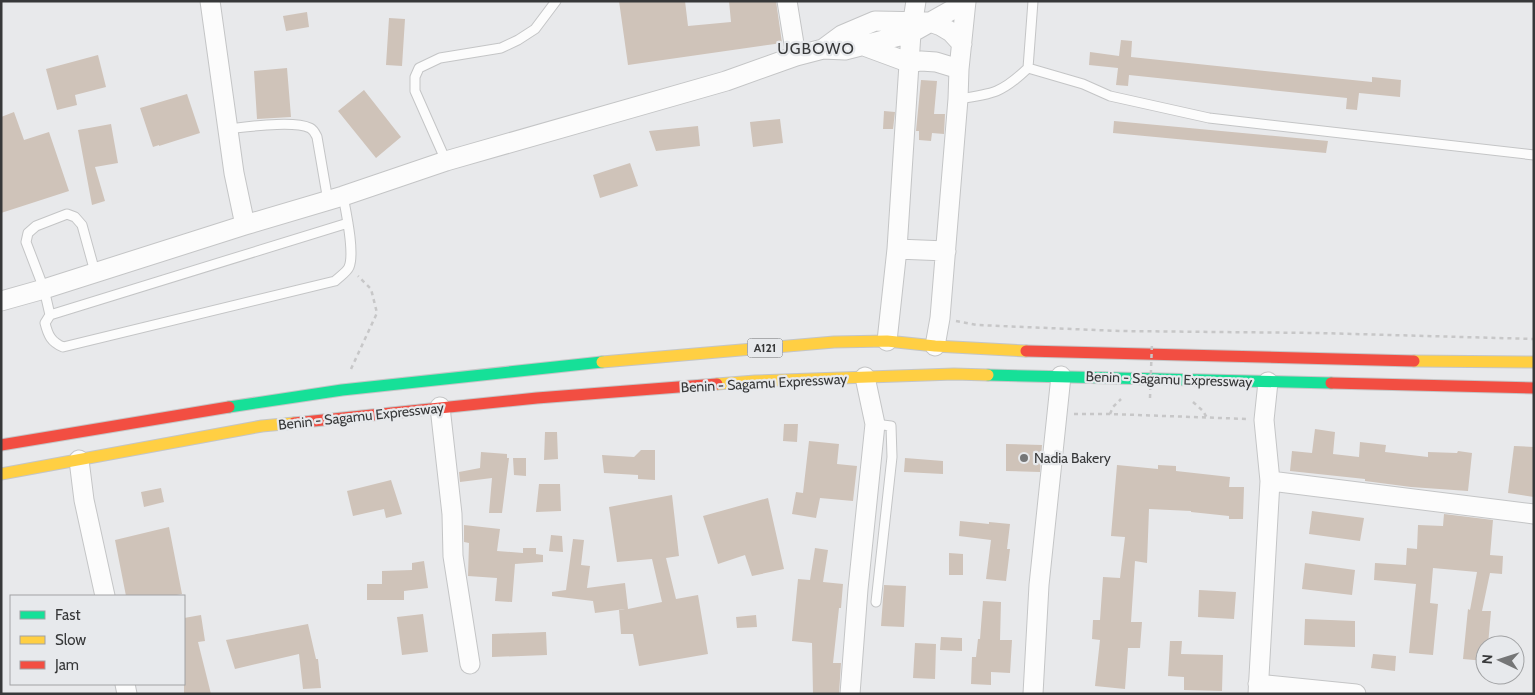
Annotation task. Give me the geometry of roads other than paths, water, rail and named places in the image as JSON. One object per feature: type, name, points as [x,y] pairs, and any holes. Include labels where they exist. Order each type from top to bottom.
[{"type":"highway","name":"A121","points":[[1,445],[244,404],[342,390],[652,356],[834,342],[887,341],[935,346],[1073,353],[1357,361],[1534,362]]},
{"type":"highway","name":"Benin - Sagamu Expressway","points":[[2,471],[79,460],[262,426],[334,420],[440,407],[755,381],[954,374],[1534,388]]},
{"type":"street","points":[[210,1],[227,129],[245,225]]},
{"type":"street","points":[[787,1],[796,56]]},
{"type":"street","points":[[823,49],[842,35],[875,21],[949,13],[966,2]]},
{"type":"street","points":[[935,346],[940,318],[966,2]]},
{"type":"street","points":[[917,16],[942,26],[951,32],[962,44]]},
{"type":"street","points":[[1,301],[245,225],[336,199],[446,161],[726,81],[796,56],[823,49],[845,50],[864,46],[917,16]]},
{"type":"street","points":[[887,341],[897,249],[910,63],[917,16]]},
{"type":"street","points":[[864,46],[910,63],[921,61],[936,62],[959,69]]},
{"type":"street","points":[[897,249],[946,251]]},
{"type":"street","points":[[1033,694],[1039,585],[1061,376]]},
{"type":"street","points":[[850,694],[858,589],[875,424],[865,377]]},
{"type":"street","points":[[1268,382],[1264,420],[1270,481],[1258,689],[1356,694]]},
{"type":"street","points":[[440,407],[452,514],[453,556],[470,664]]},
{"type":"street","points":[[79,460],[84,500],[105,595]]},
{"type":"street","points":[[1270,481],[1534,514]]},
{"type":"lane","points":[[446,161],[415,91],[415,77],[420,68],[440,58],[501,48],[518,40],[535,28],[556,1]]},
{"type":"lane","points":[[958,100],[993,94],[1012,84],[1028,68],[1033,1]]},
{"type":"lane","points":[[1028,68],[1083,84],[1110,96],[1209,118],[1534,155]]},
{"type":"lane","points":[[227,129],[288,125],[305,126],[312,129],[317,137],[336,199],[348,223],[352,254],[349,268],[335,281],[63,348],[55,344],[48,336],[45,323],[50,315],[348,223]]},
{"type":"lane","points":[[50,315],[44,289],[26,242],[28,233],[36,226],[67,214],[76,217],[82,225],[95,272]]},
{"type":"lane","points":[[875,424],[891,426],[892,456],[876,602]]},
{"type":"place","name":"Nadia Bakery","points":[[1024,458]]},
{"type":"district","name":"UGBOWO","points":[[816,48]]}]
